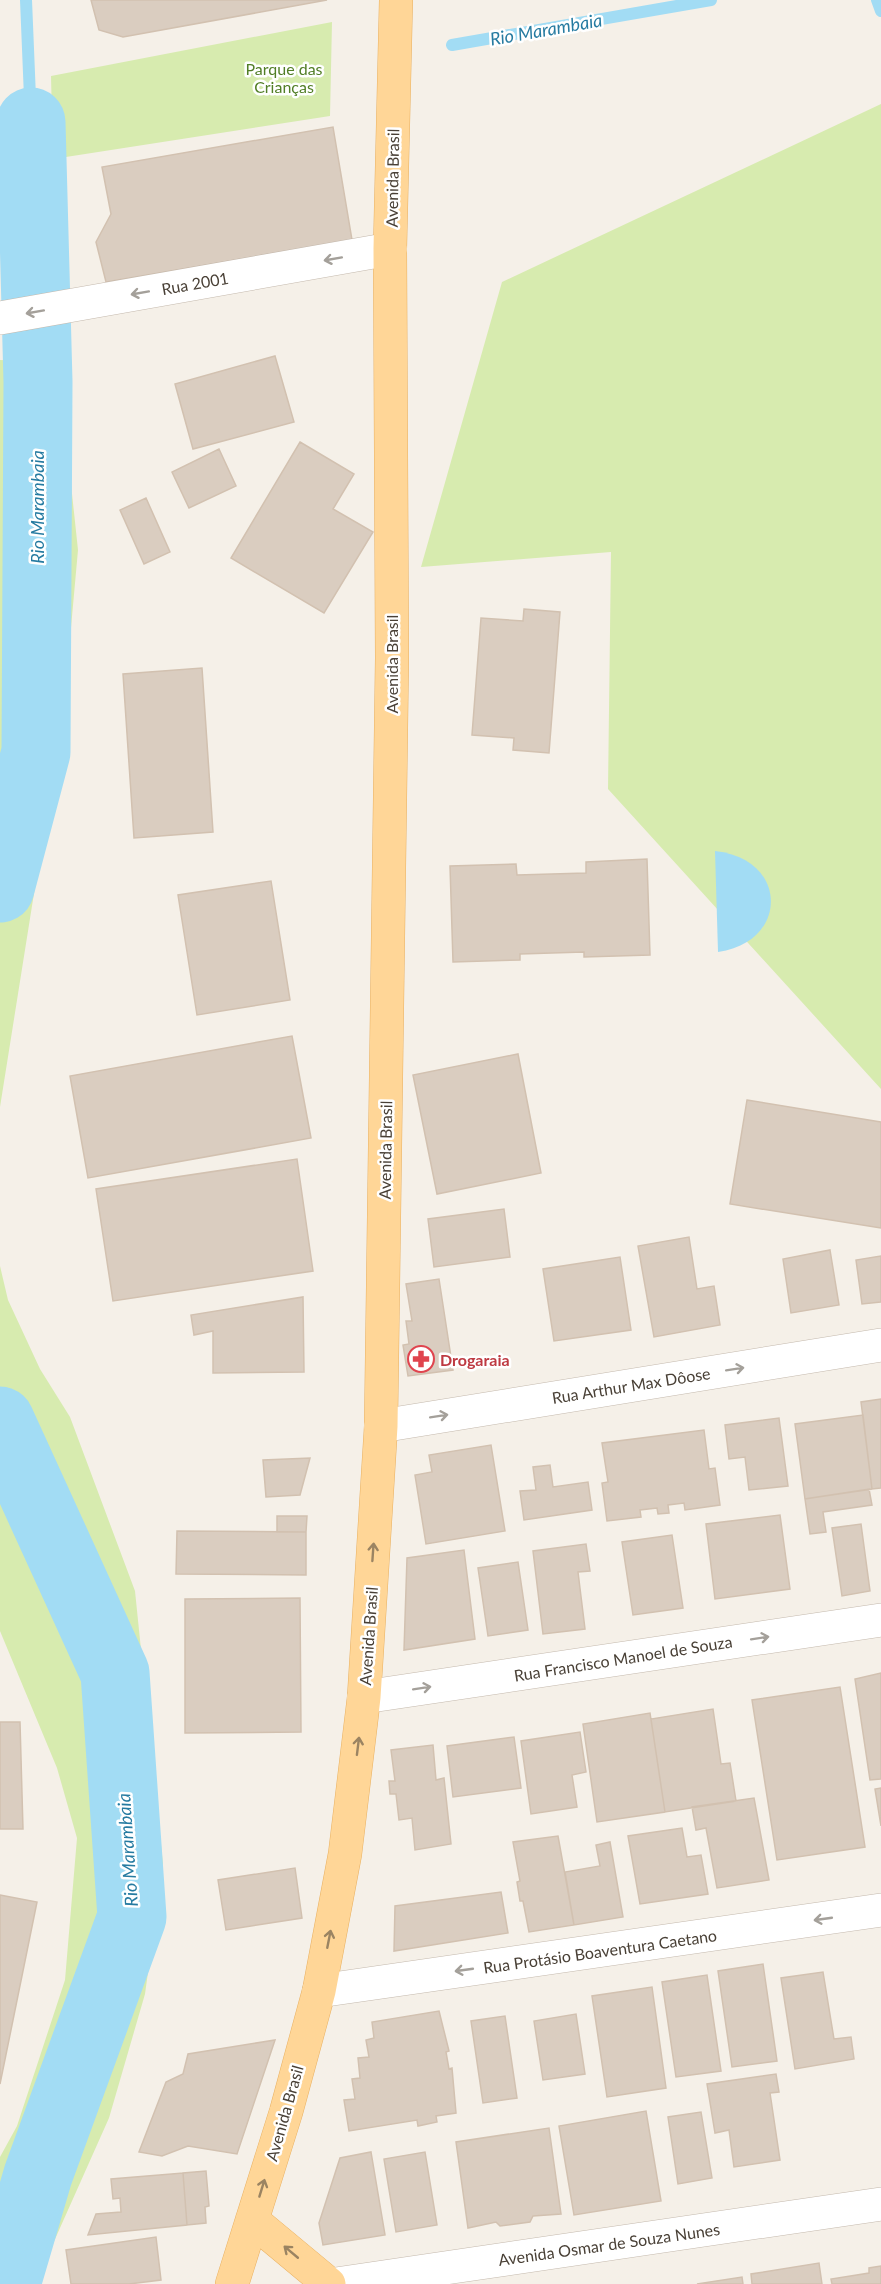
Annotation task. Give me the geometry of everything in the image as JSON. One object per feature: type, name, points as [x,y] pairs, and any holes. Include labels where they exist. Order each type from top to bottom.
[{"type":"main road","name":"Avenida Brasil","points":[[232,2284],[318,1991],[345,1854],[364,1697],[381,1426],[392,658],[390,249],[396,0]]},
{"type":"main road","points":[[252,2220],[329,2284]]},
{"type":"street","name":"Rua 2001","points":[[0,318],[390,249]]},
{"type":"street","name":"Rua Arthur Max Dôose","points":[[381,1426],[881,1345]]},
{"type":"street","name":"Rua Francisco Manoel de Souza","points":[[364,1697],[881,1620]]},
{"type":"street","name":"Rua Protásio Boaventura Caetano","points":[[318,1991],[881,1910]]},
{"type":"street","name":"Avenida Osmar de Souza Nunes","points":[[336,2284],[881,2204]]},
{"type":"green space","name":"Parque das Crianças","points":[[332,22],[330,116],[53,159],[51,76]]},
{"type":"green space","points":[[881,104],[881,1089],[608,789],[611,552],[421,567],[502,282]]},
{"type":"green space","points":[[0,360],[58,362],[78,550],[64,705],[0,1107]]},
{"type":"green space","points":[[0,1266],[8,1300],[40,1369],[70,1417],[135,1591],[163,1864],[145,1994],[109,2118],[35,2284],[0,2284],[0,2157],[17,2126],[65,1980],[77,1838],[57,1768],[0,1631]]},
{"type":"water","points":[[715,851],[739,857],[757,869],[767,884],[771,901],[768,918],[758,933],[741,945],[718,952]]},
{"type":"building","points":[[91,0],[327,0],[123,37],[99,30]]},
{"type":"building","points":[[333,127],[352,240],[106,282],[96,242],[111,214],[102,167]]},
{"type":"building","points":[[275,356],[294,422],[193,449],[175,384]]},
{"type":"building","points":[[300,442],[354,474],[333,509],[373,532],[324,613],[231,558]]},
{"type":"building","points":[[219,449],[236,486],[189,508],[172,472]]},
{"type":"building","points":[[146,498],[170,552],[144,564],[120,510]]},
{"type":"building","points":[[524,609],[560,612],[549,753],[513,750],[514,738],[472,735],[481,618],[523,621]]},
{"type":"building","points":[[202,668],[213,832],[134,838],[123,674]]},
{"type":"building","points":[[647,859],[650,955],[584,957],[584,952],[520,954],[520,960],[453,962],[450,866],[516,864],[517,875],[586,873],[586,862]]},
{"type":"building","points":[[271,881],[290,1000],[197,1015],[178,895]]},
{"type":"building","points":[[292,1036],[311,1138],[88,1178],[70,1076]]},
{"type":"building","points":[[518,1054],[541,1173],[437,1194],[413,1075]]},
{"type":"building","points":[[747,1100],[881,1122],[881,1228],[730,1204]]},
{"type":"building","points":[[297,1159],[313,1271],[113,1301],[96,1189]]},
{"type":"building","points":[[504,1209],[510,1257],[434,1267],[428,1219]]},
{"type":"building","points":[[689,1237],[697,1289],[714,1286],[720,1325],[654,1337],[638,1246]]},
{"type":"building","points":[[830,1250],[839,1305],[791,1313],[783,1259]]},
{"type":"building","points":[[881,1256],[881,1302],[862,1304],[856,1260]]},
{"type":"building","points":[[620,1257],[631,1330],[554,1341],[543,1269]]},
{"type":"building","points":[[439,1279],[453,1370],[408,1376],[403,1345],[409,1344],[406,1321],[412,1321],[406,1284]]},
{"type":"building","points":[[303,1297],[304,1372],[213,1373],[213,1331],[194,1335],[191,1315]]},
{"type":"building","points":[[881,1399],[881,1488],[872,1489],[861,1402]]},
{"type":"building","points":[[863,1415],[872,1489],[805,1499],[795,1424]]},
{"type":"building","points":[[779,1418],[788,1486],[749,1490],[745,1457],[729,1459],[725,1425]]},
{"type":"building","points":[[704,1430],[709,1469],[715,1468],[720,1505],[685,1510],[684,1503],[668,1505],[669,1513],[658,1514],[657,1508],[640,1510],[641,1517],[607,1521],[602,1483],[608,1482],[602,1443]]},
{"type":"building","points":[[491,1445],[505,1531],[426,1544],[415,1475],[432,1472],[429,1455]]},
{"type":"building","points":[[310,1458],[300,1495],[266,1497],[263,1460]]},
{"type":"building","points":[[550,1465],[553,1487],[588,1482],[592,1510],[524,1520],[520,1491],[536,1490],[533,1467]]},
{"type":"building","points":[[869,1489],[872,1505],[823,1512],[826,1532],[810,1534],[805,1499]]},
{"type":"building","points":[[780,1515],[790,1589],[715,1599],[706,1524]]},
{"type":"building","points":[[277,1516],[307,1516],[306,1532],[277,1532]]},
{"type":"building","points":[[861,1524],[870,1591],[842,1596],[832,1528]]},
{"type":"building","points":[[177,1531],[306,1532],[306,1575],[176,1574]]},
{"type":"building","points":[[672,1535],[683,1608],[633,1615],[622,1542]]},
{"type":"building","points":[[586,1544],[590,1571],[578,1572],[585,1629],[543,1634],[533,1551]]},
{"type":"building","points":[[464,1550],[475,1639],[404,1650],[407,1558]]},
{"type":"building","points":[[518,1562],[528,1630],[488,1636],[478,1568]]},
{"type":"building","points":[[300,1598],[301,1732],[185,1733],[185,1599]]},
{"type":"building","points":[[881,1673],[881,1779],[870,1780],[855,1679]]},
{"type":"building","points":[[840,1687],[865,1847],[777,1860],[752,1700]]},
{"type":"building","points":[[713,1709],[721,1764],[730,1763],[736,1801],[665,1812],[651,1719]]},
{"type":"building","points":[[650,1713],[665,1812],[597,1822],[583,1724]]},
{"type":"building","points":[[0,1722],[20,1722],[23,1829],[0,1829]]},
{"type":"building","points":[[580,1732],[586,1772],[572,1775],[577,1807],[531,1814],[521,1741]]},
{"type":"building","points":[[514,1737],[521,1788],[453,1797],[447,1746]]},
{"type":"building","points":[[433,1745],[436,1780],[444,1778],[451,1844],[415,1850],[412,1818],[399,1820],[396,1794],[390,1794],[389,1781],[395,1781],[391,1750]]},
{"type":"building","points":[[881,1788],[881,1826],[875,1789]]},
{"type":"building","points":[[754,1798],[769,1880],[717,1888],[706,1828],[696,1830],[692,1807]]},
{"type":"building","points":[[682,1828],[687,1857],[701,1855],[708,1894],[640,1904],[628,1836]]},
{"type":"building","points":[[558,1836],[574,1925],[529,1932],[523,1901],[520,1901],[517,1882],[520,1881],[513,1842]]},
{"type":"building","points":[[610,1842],[623,1917],[574,1925],[565,1872],[600,1866],[596,1845]]},
{"type":"building","points":[[295,1868],[302,1918],[226,1930],[218,1880]]},
{"type":"building","points":[[501,1892],[508,1933],[394,1951],[395,1906]]},
{"type":"building","points":[[0,1895],[37,1902],[0,2084]]},
{"type":"building","points":[[763,1964],[777,2061],[732,2067],[718,1971]]},
{"type":"building","points":[[823,1972],[834,2039],[851,2037],[854,2059],[795,2069],[781,1978]]},
{"type":"building","points":[[707,1975],[721,2071],[676,2077],[662,1982]]},
{"type":"building","points":[[652,1987],[666,2088],[607,2097],[592,1996]]},
{"type":"building","points":[[439,2011],[449,2051],[446,2052],[449,2069],[452,2068],[456,2113],[436,2116],[437,2122],[418,2126],[417,2120],[349,2131],[344,2100],[355,2099],[352,2079],[360,2078],[358,2058],[369,2057],[366,2040],[374,2038],[372,2022]]},
{"type":"building","points":[[576,2014],[585,2074],[543,2080],[534,2021]]},
{"type":"building","points":[[505,2016],[517,2098],[483,2103],[471,2021]]},
{"type":"building","points":[[275,2040],[237,2154],[188,2146],[162,2156],[139,2152],[166,2082],[183,2074],[188,2054]]},
{"type":"building","points":[[776,2074],[779,2092],[770,2093],[780,2160],[734,2167],[729,2130],[715,2133],[707,2084]]},
{"type":"building","points":[[646,2111],[661,2201],[574,2215],[559,2126]]},
{"type":"building","points":[[701,2112],[712,2178],[678,2184],[668,2117]]},
{"type":"building","points":[[549,2128],[561,2214],[533,2216],[530,2222],[500,2226],[496,2222],[468,2228],[456,2142]]},
{"type":"building","points":[[371,2152],[385,2235],[323,2245],[319,2223],[340,2158]]},
{"type":"building","points":[[425,2152],[437,2225],[396,2232],[384,2159]]},
{"type":"building","points":[[206,2171],[209,2206],[205,2207],[206,2223],[187,2225],[183,2173]]},
{"type":"building","points":[[183,2173],[187,2225],[88,2235],[96,2214],[121,2212],[120,2198],[113,2199],[111,2179]]},
{"type":"building","points":[[156,2237],[161,2280],[129,2284],[71,2284],[66,2250]]},
{"type":"building","points":[[819,2263],[822,2284],[752,2284],[751,2274]]},
{"type":"building","points":[[881,2266],[881,2284],[832,2284],[831,2279],[869,2273],[869,2268]]},
{"type":"building","points":[[742,2277],[743,2284],[697,2284]]},
{"type":"waterway","points":[[26,0],[31,122]]},
{"type":"waterway","name":"Rio Marambaia","points":[[452,45],[711,0]]},
{"type":"waterway","name":"Rio Marambaia","points":[[877,0],[881,11]]},
{"type":"waterway","name":"Rio Marambaia","points":[[0,888],[36,752],[38,382],[31,122]]},
{"type":"waterway","name":"Rio Marambaia","points":[[0,1421],[115,1673],[132,1917],[38,2175],[6,2284]]},
{"type":"place","name":"Drogaraia","points":[[421,1359]]}]
